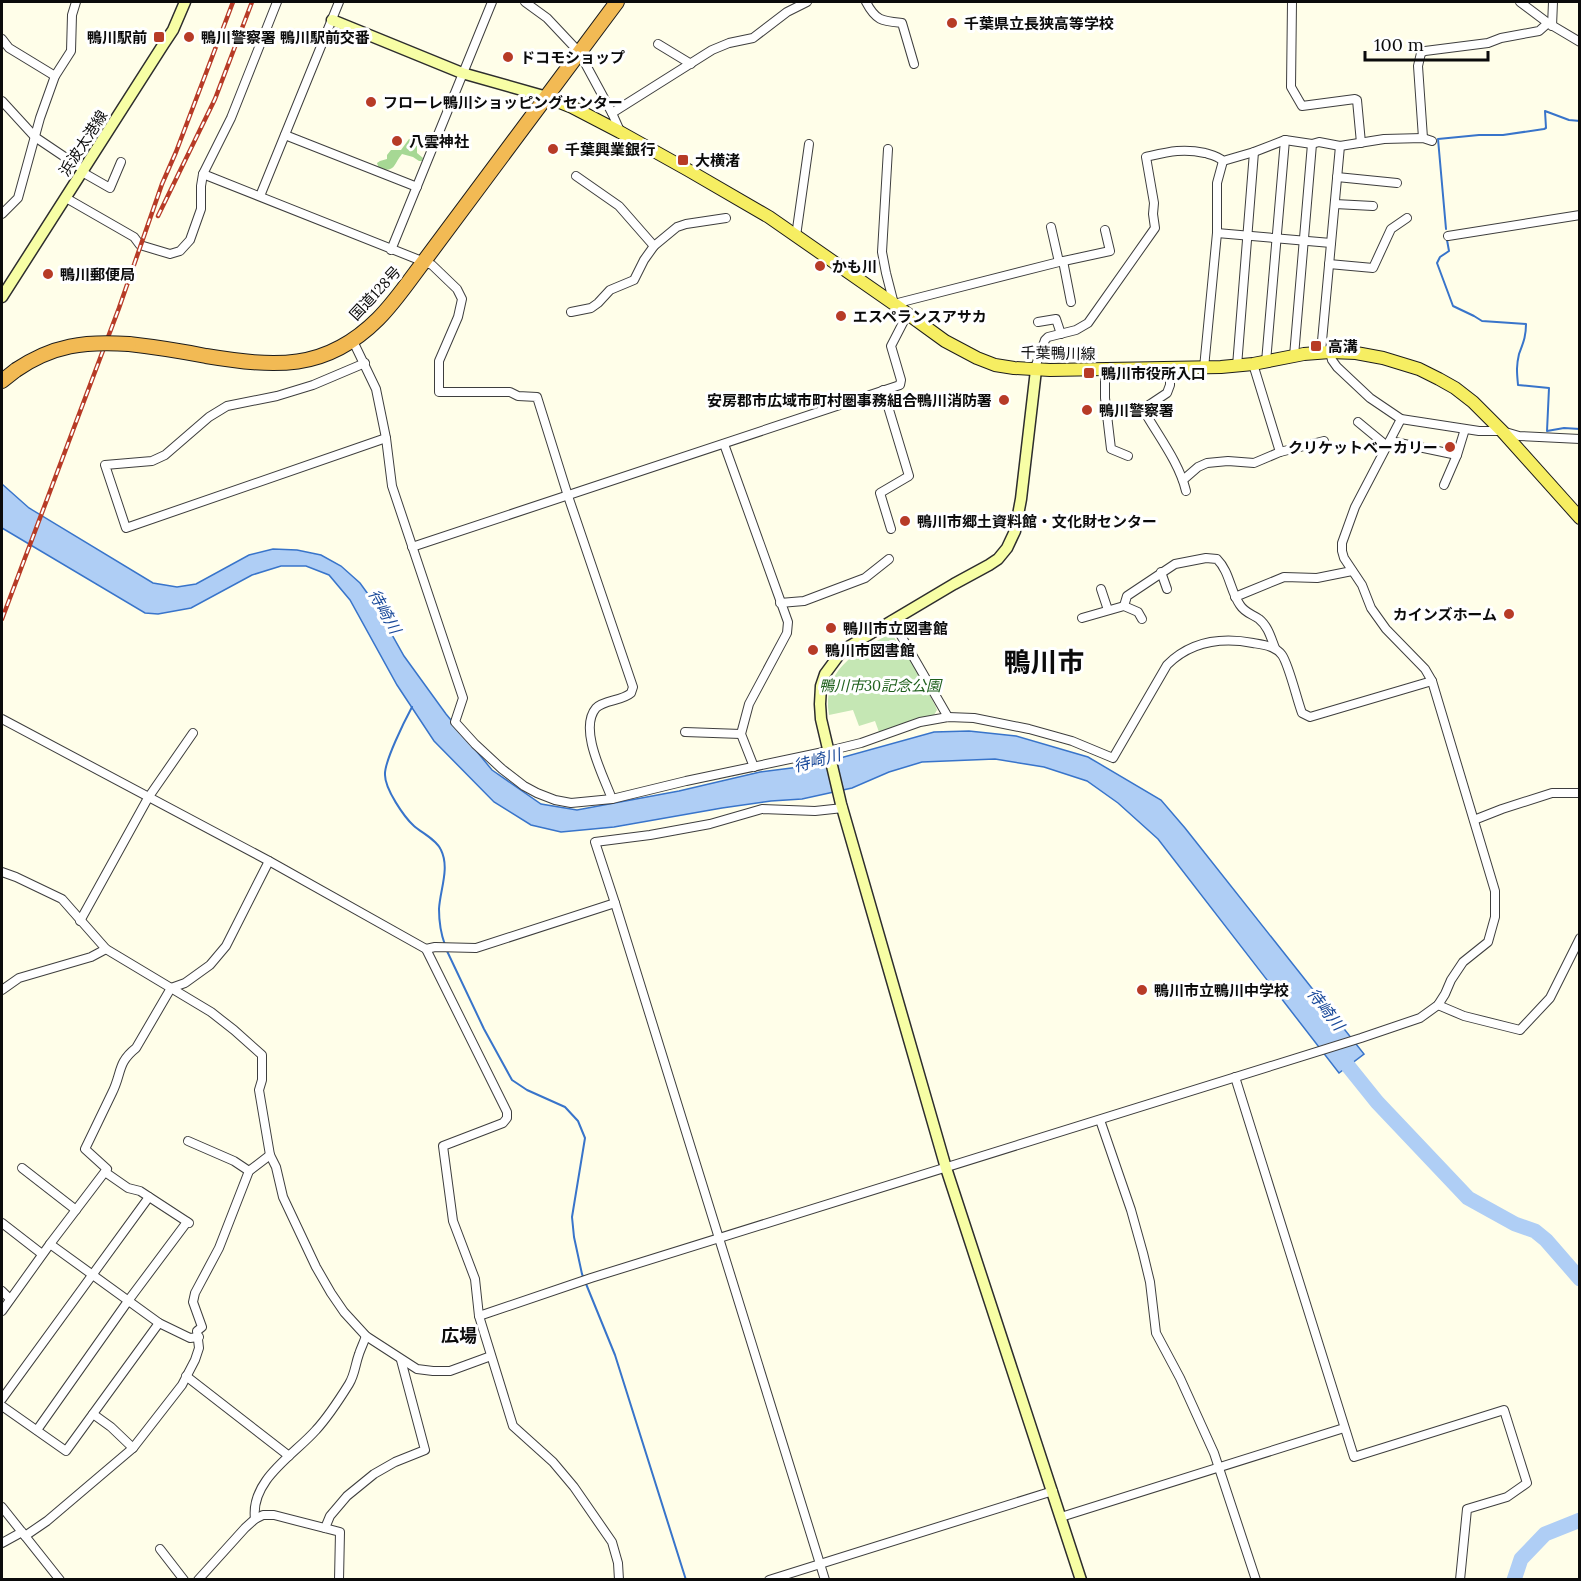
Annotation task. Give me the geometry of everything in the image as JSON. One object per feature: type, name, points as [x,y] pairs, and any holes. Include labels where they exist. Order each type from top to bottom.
[{"type":"highway","name":"国道128号","points":[[2,381],[41,355],[70,345],[129,344],[270,364],[299,362],[338,348],[378,319],[401,292],[616,2]]},
{"type":"main road","name":"千葉鴨川線","points":[[547,97],[620,132],[734,196],[796,236],[945,341],[976,358],[995,364],[1036,370],[1237,366],[1325,352],[1364,354],[1393,361],[1419,369],[1455,388],[1473,402],[1502,430],[1580,518]]},
{"type":"street","points":[[2,214],[18,198],[55,76],[71,51],[72,15],[76,2]]},
{"type":"street","name":"浜波太港線","points":[[2,297],[173,30],[185,2]]},
{"type":"street","points":[[66,198],[134,237],[140,245],[170,254],[180,251],[190,240],[201,209],[203,174],[231,118],[277,2]]},
{"type":"street","points":[[260,196],[339,2]]},
{"type":"street","points":[[391,250],[491,2]]},
{"type":"street","points":[[525,2],[546,18],[579,52],[620,132]]},
{"type":"street","points":[[612,113],[721,46],[753,38],[787,12],[807,2]]},
{"type":"street","points":[[866,2],[870,11],[877,18],[902,23],[914,64]]},
{"type":"street","points":[[1292,2],[1291,87],[1302,106],[1357,100],[1361,142]]},
{"type":"street","points":[[1520,2],[1550,25],[1580,42]]},
{"type":"street","points":[[1550,25],[1552,2]]},
{"type":"street","points":[[332,20],[462,73],[547,97]]},
{"type":"street","points":[[1423,138],[1418,66],[1421,53],[1488,43],[1501,38],[1539,31],[1550,25]]},
{"type":"street","points":[[2,39],[9,48],[55,76]]},
{"type":"street","points":[[658,44],[691,64]]},
{"type":"street","points":[[2,101],[35,137],[110,188],[122,162]]},
{"type":"street","points":[[285,135],[417,187]]},
{"type":"street","points":[[1223,161],[1285,140],[1340,146],[1384,140],[1423,138],[1432,141]]},
{"type":"street","points":[[1280,452],[1259,363],[1276,238],[1285,140]]},
{"type":"street","points":[[796,236],[809,144]]},
{"type":"street","points":[[1294,356],[1312,144]]},
{"type":"street","points":[[1340,146],[1329,264],[1325,352],[1337,367],[1370,398],[1401,418],[1479,431],[1502,430],[1519,436],[1580,439]]},
{"type":"street","points":[[888,149],[882,252],[894,304],[1110,251],[1105,230]]},
{"type":"street","points":[[1081,1580],[946,1168],[842,806],[821,719],[821,686],[825,674],[848,647],[993,562],[1003,553],[1015,531],[1036,365],[1045,340],[1048,337],[1076,330],[1088,323],[1155,228],[1154,203],[1146,157],[1179,150],[1192,150],[1216,156],[1223,161]]},
{"type":"street","points":[[1237,366],[1254,152]]},
{"type":"street","points":[[1204,368],[1217,233],[1216,183],[1223,161]]},
{"type":"street","points":[[203,174],[432,265],[457,289],[462,299],[458,317],[440,362],[439,393],[510,392],[518,396],[537,397],[633,687],[627,697],[596,708],[590,727],[591,741],[612,799]]},
{"type":"street","points":[[576,176],[619,206],[654,246]]},
{"type":"street","points":[[1337,177],[1397,183]]},
{"type":"street","points":[[1335,204],[1373,206]]},
{"type":"street","points":[[1448,236],[1580,215]]},
{"type":"street","points":[[571,312],[591,308],[610,290],[634,280],[654,246],[677,227],[726,218]]},
{"type":"street","points":[[1329,264],[1373,268],[1391,229],[1407,218]]},
{"type":"street","points":[[1051,227],[1071,302]]},
{"type":"street","points":[[1217,233],[1332,243]]},
{"type":"street","points":[[412,547],[900,385],[901,380],[891,346],[908,313]]},
{"type":"street","points":[[1038,322],[1056,319],[1061,334]]},
{"type":"street","points":[[352,339],[376,389],[386,438],[392,486],[463,698],[455,722],[502,769],[537,794],[571,803],[612,799],[754,766],[829,752],[920,722],[948,717],[974,718],[1029,729],[1072,741],[1113,758],[1159,676],[1175,657],[1184,651],[1220,640],[1235,640],[1275,648]]},
{"type":"street","points":[[365,363],[313,385],[278,396],[227,406],[209,417],[165,455],[152,461],[105,465],[126,528],[386,438]]},
{"type":"street","points":[[1105,369],[1105,398],[1111,449],[1128,456]]},
{"type":"street","points":[[1170,369],[1170,385],[1167,393],[1143,409],[1175,462],[1186,491]]},
{"type":"street","points":[[883,390],[909,476],[880,493],[891,529]]},
{"type":"street","points":[[479,1316],[718,1238],[1310,1055],[1419,1018],[1438,1005],[1463,962],[1488,942],[1495,917],[1495,891],[1432,681],[1425,669],[1386,629],[1371,608],[1362,585],[1344,558],[1341,543],[1355,507],[1401,418]]},
{"type":"street","points":[[1358,422],[1389,443],[1457,455]]},
{"type":"street","points":[[1444,485],[1466,429]]},
{"type":"street","points":[[1183,480],[1198,467],[1207,463],[1228,461],[1254,463],[1280,452],[1324,441]]},
{"type":"street","points":[[724,444],[788,622],[787,633],[749,704],[741,734],[754,766]]},
{"type":"street","points":[[1124,606],[1127,596],[1175,564],[1206,558],[1217,559],[1222,563],[1235,597],[1243,609],[1265,624],[1275,648],[1284,658],[1302,712],[1310,717],[1432,681]]},
{"type":"street","points":[[780,603],[804,601],[865,578],[889,559]]},
{"type":"street","points":[[1235,597],[1284,576],[1317,578],[1352,571]]},
{"type":"street","points":[[1161,572],[1167,589]]},
{"type":"street","points":[[1101,589],[1108,610]]},
{"type":"street","points":[[1082,618],[1124,606],[1138,612],[1142,619]]},
{"type":"street","points":[[892,620],[948,717]]},
{"type":"street","points":[[2,719],[269,861],[426,949],[507,1112],[507,1118],[503,1123],[443,1146],[453,1221],[475,1279],[479,1316],[491,1356],[513,1426],[553,1462],[606,1532],[616,1552],[619,1580]]},
{"type":"street","points":[[685,732],[741,734]]},
{"type":"street","points":[[80,921],[148,798],[193,733]]},
{"type":"street","points":[[1474,820],[1552,793],[1580,793]]},
{"type":"street","points":[[825,1580],[595,842],[710,824],[762,809],[815,811],[842,806]]},
{"type":"street","points":[[2,1311],[107,1169],[85,1149],[114,1090],[121,1064],[136,1048],[171,988],[186,983],[210,965],[226,946],[269,861]]},
{"type":"street","points":[[2,872],[62,898],[106,949],[211,1012],[262,1055],[262,1080],[259,1090],[270,1155],[276,1167],[283,1197],[331,1293],[344,1312],[366,1336],[417,1369],[450,1371],[491,1356]]},
{"type":"street","points":[[426,949],[435,947],[476,948],[615,903]]},
{"type":"street","points":[[1438,1005],[1464,1016],[1520,1030],[1550,998],[1579,941]]},
{"type":"street","points":[[2,990],[19,978],[91,957],[106,949]]},
{"type":"street","points":[[1235,1077],[1354,1457],[1504,1410],[1527,1483],[1507,1497],[1467,1509],[1460,1580]]},
{"type":"street","points":[[1100,1119],[1143,1253],[1150,1282],[1156,1333],[1205,1432],[1219,1467],[1256,1580]]},
{"type":"street","points":[[188,1141],[234,1161],[249,1172]]},
{"type":"street","points":[[2,1543],[47,1521],[133,1448],[182,1385],[195,1360],[199,1348],[197,1331],[202,1328],[193,1302],[195,1293],[219,1248],[249,1172],[270,1155]]},
{"type":"street","points":[[22,1167],[76,1210]]},
{"type":"street","points":[[37,1430],[128,1301],[189,1223],[140,1191],[128,1188],[105,1172]]},
{"type":"street","points":[[2,1398],[149,1197]]},
{"type":"street","points":[[2,1223],[42,1254]]},
{"type":"street","points":[[50,1244],[159,1323],[190,1338],[198,1337]]},
{"type":"street","points":[[2,1292],[10,1299]]},
{"type":"street","points":[[2,1406],[66,1451],[159,1323]]},
{"type":"street","points":[[255,1519],[254,1509],[265,1482],[318,1428],[348,1386],[354,1375],[358,1355],[366,1336]]},
{"type":"street","points":[[325,1528],[330,1516],[347,1496],[374,1473],[424,1450],[401,1360]]},
{"type":"street","points":[[186,1376],[289,1456]]},
{"type":"street","points":[[93,1414],[133,1448]]},
{"type":"street","points":[[1061,1517],[1344,1428]]},
{"type":"street","points":[[770,1580],[1053,1491]]},
{"type":"street","points":[[2,1508],[60,1580]]},
{"type":"street","points":[[198,1580],[244,1528],[263,1515],[274,1515],[340,1532],[339,1580]]},
{"type":"street","points":[[160,1549],[184,1580]]},
{"type":"green space","points":[[409,139],[417,143],[417,153],[423,158],[422,161],[402,154],[391,168],[379,169],[377,163],[387,159],[391,150],[401,150]]},
{"type":"green space","name":"鴨川市30記念公園","points":[[888,635],[893,635],[906,659],[910,659],[935,705],[937,710],[934,715],[879,732],[875,721],[859,726],[853,710],[829,715],[830,686],[843,665],[863,649]]},
{"type":"water","points":[[2,484],[29,508],[153,583],[177,587],[196,584],[249,555],[273,549],[297,550],[321,555],[341,566],[360,583],[373,601],[404,656],[446,714],[492,770],[541,804],[577,810],[679,791],[760,772],[815,765],[934,732],[969,731],[1016,736],[1088,757],[1161,800],[1364,1054],[1339,1073],[1158,839],[1118,803],[1087,781],[1044,767],[995,759],[922,762],[889,772],[852,788],[802,799],[722,808],[614,827],[561,832],[531,825],[494,802],[434,741],[397,685],[350,600],[329,575],[306,566],[281,566],[252,575],[191,608],[158,614],[145,613],[2,528]]},
{"type":"waterway","points":[[1446,229],[1438,139],[1503,135],[1544,129],[1546,128],[1545,111],[1569,120],[1580,121]]},
{"type":"waterway","points":[[1447,240],[1449,251],[1440,257],[1437,263],[1453,306],[1482,321],[1526,324],[1517,363],[1518,385],[1549,388],[1547,431],[1564,428],[1580,429]]},
{"type":"waterway","points":[[412,707],[391,751],[385,775],[388,788],[400,810],[414,826],[436,843],[444,857],[445,872],[439,909],[440,927],[445,945]]},
{"type":"waterway","points":[[447,951],[484,1029],[512,1080],[527,1090],[565,1107],[578,1121],[585,1138],[572,1217],[582,1274],[615,1355],[686,1580]]},
{"type":"waterway","name":"待崎川","points":[[1336,1051],[1377,1102],[1468,1198],[1515,1224],[1535,1231],[1546,1240],[1580,1279]]},
{"type":"waterway","name":"待崎川","points":[[1514,1580],[1521,1559],[1545,1534],[1580,1520]]},
{"type":"railway","points":[[2,619],[119,308],[162,184],[233,2]]},
{"type":"railway","points":[[158,216],[215,99],[252,2]]},
{"type":"place","name":"千葉県立長狭高等学校","points":[[952,23]]},
{"type":"place","name":"鴨川駅前","points":[[159,37]]},
{"type":"place","name":"鴨川警察署 鴨川駅前交番","points":[[189,37]]},
{"type":"place","name":"ドコモショップ","points":[[508,57]]},
{"type":"place","name":"フローレ鴨川ショッピングセンター","points":[[371,102]]},
{"type":"place","name":"八雲神社","points":[[397,141]]},
{"type":"place","name":"千葉興業銀行","points":[[553,149]]},
{"type":"place","name":"大横渚","points":[[683,160]]},
{"type":"place","name":"かも川","points":[[820,266]]},
{"type":"place","name":"鴨川郵便局","points":[[48,274]]},
{"type":"place","name":"エスペランスアサカ","points":[[841,316]]},
{"type":"place","name":"高溝","points":[[1316,346]]},
{"type":"place","name":"鴨川市役所入口","points":[[1089,373]]},
{"type":"place","name":"安房郡市広域市町村圏事務組合鴨川消防署","points":[[1004,400]]},
{"type":"place","name":"鴨川警察署","points":[[1087,410]]},
{"type":"place","name":"クリケットベーカリー","points":[[1450,447]]},
{"type":"place","name":"鴨川市郷土資料館・文化財センター","points":[[905,521]]},
{"type":"place","name":"カインズホーム","points":[[1509,614]]},
{"type":"place","name":"鴨川市立図書館","points":[[831,628]]},
{"type":"place","name":"鴨川市図書館","points":[[813,650]]},
{"type":"place","name":"鴨川市立鴨川中学校","points":[[1142,990]]},
{"type":"district","name":"鴨川市","points":[[1044,662]]},
{"type":"district","name":"広場","points":[[459,1335]]}]
